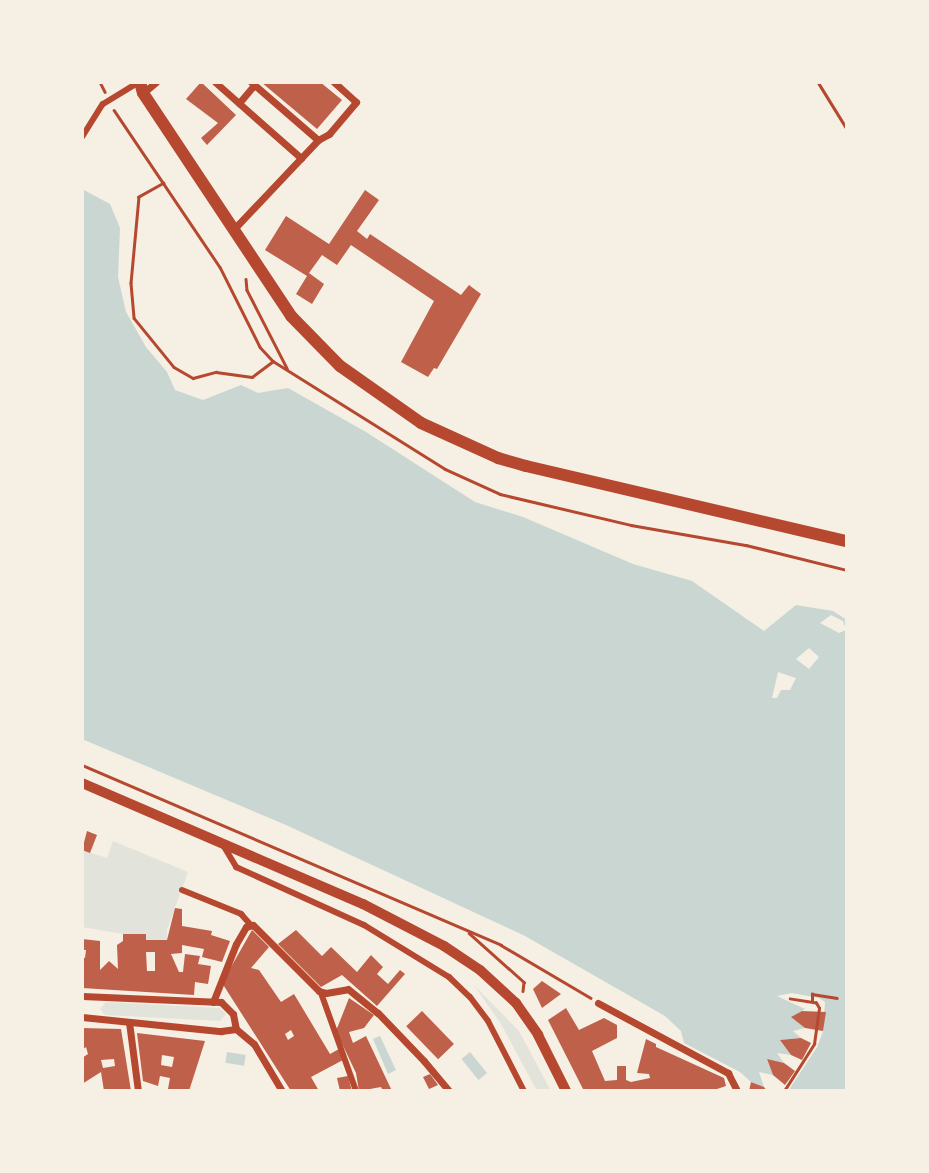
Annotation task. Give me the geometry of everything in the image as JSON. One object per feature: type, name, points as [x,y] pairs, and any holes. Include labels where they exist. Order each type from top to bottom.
[{"type":"main road","points":[[141,86],[291,316],[312,340],[350,374],[432,428],[498,458],[526,466],[847,541]]},
{"type":"street","points":[[82,137],[103,104],[125,91],[156,82]]},
{"type":"street","points":[[215,82],[301,158]]},
{"type":"street","points":[[233,230],[318,140],[329,134],[356,102],[334,82]]},
{"type":"street","points":[[239,103],[252,84],[318,140]]},
{"type":"street","points":[[82,783],[426,935],[480,970],[516,1003],[533,1027],[566,1091]]},
{"type":"street","points":[[222,843],[236,867],[364,925],[449,977],[470,997],[488,1021],[524,1091]]},
{"type":"street","points":[[182,890],[241,914],[321,993],[356,1091]]},
{"type":"street","points":[[213,1002],[224,969],[250,924]]},
{"type":"street","points":[[321,993],[349,990],[378,1013],[424,1060],[449,1091]]},
{"type":"street","points":[[82,996],[213,1002],[227,1005],[235,1018],[236,1029]]},
{"type":"street","points":[[598,1003],[728,1073],[737,1091]]},
{"type":"street","points":[[82,1017],[221,1031],[236,1029],[246,1035],[282,1091]]},
{"type":"street","points":[[129,1022],[138,1091]]},
{"type":"path","points":[[100,82],[105,93]]},
{"type":"path","points":[[818,82],[847,129]]},
{"type":"path","points":[[111,103],[134,143],[165,183],[220,267],[260,347],[273,361],[445,469],[500,494],[631,525],[746,545],[847,570]]},
{"type":"path","points":[[165,183],[139,197],[131,284],[134,318],[174,367],[193,378],[216,373],[252,377],[273,361]]},
{"type":"path","points":[[246,279],[247,290],[287,369]]},
{"type":"path","points":[[82,765],[513,950],[598,1003]]},
{"type":"path","points":[[468,930],[524,982],[516,1003]]},
{"type":"path","points":[[811,1003],[812,995],[837,999]]},
{"type":"path","points":[[784,1091],[814,1044],[820,1008],[811,1003],[790,999]]},
{"type":"shaded area","points":[[82,189],[110,204],[120,228],[118,277],[126,312],[146,347],[167,372],[175,390],[203,400],[241,385],[258,393],[288,388],[366,432],[475,502],[523,517],[633,564],[692,581],[764,631],[796,605],[833,611],[847,620],[847,1091],[788,1091],[817,1047],[823,1031],[825,1002],[819,998],[792,993],[777,996],[805,1009],[792,1017],[805,1028],[793,1031],[801,1038],[780,1040],[791,1055],[777,1053],[784,1063],[767,1060],[773,1075],[759,1072],[764,1087],[684,1043],[681,1031],[665,1016],[525,936],[286,825],[82,739]],"holes":[[[831,615],[843,621],[846,630],[839,633],[820,623]],[[809,648],[819,657],[809,669],[796,659]],[[778,672],[796,678],[790,690],[781,690],[777,698],[772,698]]]},
{"type":"shaded area","points":[[113,841],[188,872],[167,930],[167,940],[146,940],[146,934],[123,934],[82,927],[82,850],[107,858]]},
{"type":"shaded area","points":[[473,984],[519,1031],[551,1091],[537,1091],[501,1024]]},
{"type":"shaded area","points":[[106,1002],[220,1008],[226,1014],[220,1021],[105,1015],[100,1009]]},
{"type":"shaded area","points":[[380,1036],[396,1070],[388,1074],[373,1039]]},
{"type":"shaded area","points":[[227,1052],[246,1055],[244,1066],[225,1063]]},
{"type":"shaded area","points":[[470,1052],[487,1073],[478,1080],[461,1059]]},
{"type":"pier","points":[[820,1030],[823,1031],[817,1047],[788,1091],[785,1091],[814,1046]]},
{"type":"building","points":[[201,82],[236,115],[207,145],[201,138],[218,123],[186,99]]},
{"type":"building","points":[[261,82],[320,82],[342,100],[317,129]]},
{"type":"building","points":[[365,190],[379,200],[357,231],[367,239],[370,234],[461,295],[469,285],[481,294],[437,369],[434,368],[428,377],[401,362],[434,301],[351,245],[337,265],[322,255],[309,273],[324,284],[312,304],[296,294],[307,276],[265,250],[286,216],[329,244]]},
{"type":"building","points":[[87,831],[97,835],[90,853],[82,850]]},
{"type":"building","points":[[175,908],[182,909],[182,926],[212,931],[211,935],[230,941],[222,962],[202,957],[204,949],[182,945],[182,953],[171,954],[179,972],[183,972],[185,954],[200,956],[198,964],[211,966],[208,984],[195,982],[194,995],[82,988],[82,957],[85,958],[86,950],[82,950],[82,939],[100,941],[100,970],[109,961],[118,969],[117,945],[123,941],[123,934],[146,934],[146,940],[167,940]],"holes":[[[146,952],[155,952],[155,971],[147,971]]]},
{"type":"building","points":[[252,930],[269,947],[251,968],[259,970],[281,1002],[294,994],[330,1054],[339,1049],[343,1060],[311,1077],[319,1091],[291,1091],[222,983]],"holes":[[[291,1030],[294,1036],[288,1040],[285,1034]]]},
{"type":"building","points":[[296,930],[322,956],[331,947],[357,972],[371,955],[383,967],[377,974],[388,984],[400,970],[405,974],[377,1006],[342,975],[321,987],[278,944]]},
{"type":"building","points":[[542,981],[561,994],[542,1008],[533,989]]},
{"type":"building","points":[[349,998],[374,1015],[364,1028],[349,1032],[353,1043],[366,1036],[392,1091],[383,1091],[381,1087],[359,1091],[356,1073],[336,1031]]},
{"type":"building","points":[[566,1008],[579,1030],[604,1018],[617,1025],[617,1038],[592,1051],[605,1081],[617,1080],[617,1066],[626,1066],[626,1080],[631,1082],[650,1078],[649,1074],[637,1073],[646,1039],[656,1044],[656,1047],[724,1078],[726,1086],[711,1091],[584,1091],[548,1020]]},
{"type":"building","points":[[422,1011],[454,1044],[438,1059],[406,1026]]},
{"type":"building","points":[[802,1011],[826,1012],[823,1031],[805,1028],[791,1017]]},
{"type":"building","points":[[82,1028],[121,1029],[131,1091],[104,1091],[101,1072],[82,1084],[82,1058],[88,1054],[86,1047],[82,1050]],"holes":[[[114,1059],[115,1066],[103,1068],[101,1060]]]},
{"type":"building","points":[[137,1033],[205,1041],[189,1091],[168,1089],[170,1078],[160,1076],[158,1086],[143,1081]],"holes":[[[162,1055],[174,1057],[172,1067],[161,1065]]]},
{"type":"building","points":[[801,1038],[811,1043],[802,1060],[791,1055],[780,1040]]},
{"type":"building","points":[[767,1059],[784,1063],[795,1071],[785,1085],[773,1075]]},
{"type":"building","points":[[430,1074],[438,1085],[429,1089],[423,1077]]},
{"type":"building","points":[[348,1076],[352,1091],[340,1091],[337,1078]]},
{"type":"building","points":[[751,1082],[764,1087],[767,1091],[749,1091]]}]
